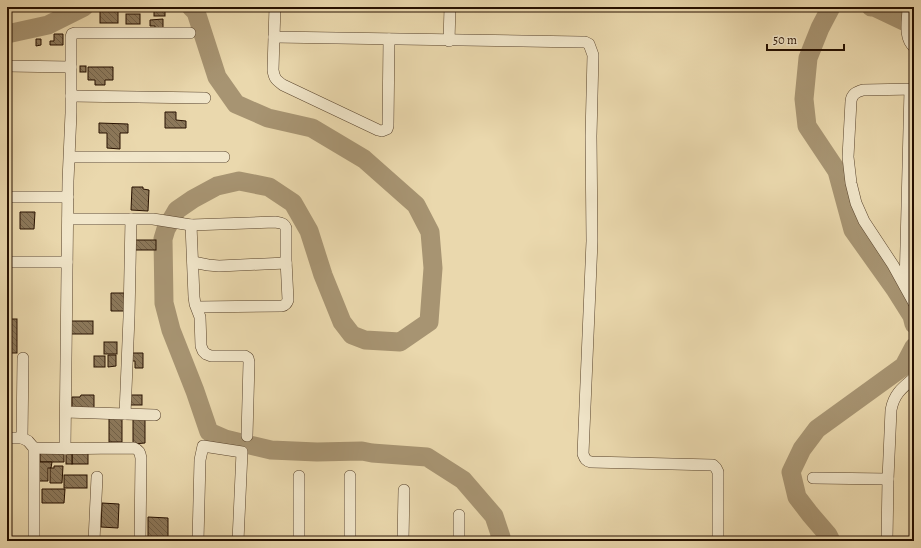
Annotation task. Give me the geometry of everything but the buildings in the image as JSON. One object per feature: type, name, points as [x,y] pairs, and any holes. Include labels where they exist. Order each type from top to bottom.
[{"type":"street","points":[[275,7],[273,70],[276,80],[382,131],[387,129],[388,126],[390,39]]},
{"type":"street","points":[[449,40],[450,7]]},
{"type":"street","points":[[908,7],[908,37],[910,43],[914,47]]},
{"type":"street","points":[[65,449],[71,37],[72,34],[75,33],[190,33]]},
{"type":"street","points":[[274,37],[585,42],[589,44],[593,55],[592,242],[583,454],[587,461],[592,462],[714,466],[718,472],[718,541]]},
{"type":"street","points":[[7,66],[71,66]]},
{"type":"street","points":[[905,287],[912,89],[857,91],[852,97],[851,101],[848,156],[851,183],[856,203],[864,221],[893,265],[905,287],[914,303]]},
{"type":"street","points":[[71,96],[205,98]]},
{"type":"street","points":[[70,157],[224,157]]},
{"type":"street","points":[[7,198],[68,197]]},
{"type":"street","points":[[68,219],[153,219],[191,225],[284,224],[286,228],[288,300],[286,305],[197,307]]},
{"type":"street","points":[[125,414],[130,317],[131,219]]},
{"type":"street","points":[[191,225],[194,297],[200,317],[201,346],[203,351],[211,356],[245,356],[248,358],[247,436]]},
{"type":"street","points":[[7,262],[67,262]]},
{"type":"street","points":[[193,262],[219,266],[286,263]]},
{"type":"street","points":[[22,438],[23,358]]},
{"type":"street","points":[[887,541],[891,410],[893,401],[898,393],[914,378]]},
{"type":"street","points":[[66,412],[155,415]]},
{"type":"street","points":[[7,438],[22,438],[28,441],[34,448],[34,541]]},
{"type":"street","points":[[198,541],[200,460],[203,446],[242,452],[238,541]]},
{"type":"street","points":[[34,448],[134,448],[138,450],[141,458],[140,541]]},
{"type":"street","points":[[299,476],[299,541]]},
{"type":"street","points":[[350,476],[350,541]]},
{"type":"street","points":[[94,541],[97,477]]},
{"type":"street","points":[[813,478],[888,479]]},
{"type":"street","points":[[403,541],[404,490]]},
{"type":"street","points":[[459,515],[459,541]]},
{"type":"waterway","points":[[7,34],[48,25],[84,7]]},
{"type":"waterway","points":[[191,7],[196,12],[217,77],[236,104],[268,118],[312,128],[364,159],[416,205],[430,232],[433,268],[429,322],[400,342],[365,340],[352,335],[342,322],[323,275],[309,231],[293,203],[269,187],[239,181],[217,186],[193,199],[177,210],[166,229],[163,239],[164,303],[171,330],[209,432],[225,439],[271,450],[317,452],[362,451],[427,457],[463,480],[494,516],[501,541]]},
{"type":"waterway","points":[[831,7],[820,28],[808,58],[804,99],[807,126],[837,171],[853,230],[895,289],[912,316],[914,324]]},
{"type":"waterway","points":[[871,7],[874,7],[914,26]]},
{"type":"waterway","points":[[831,541],[828,535],[797,497],[791,472],[802,449],[817,429],[904,366],[914,347]]}]
